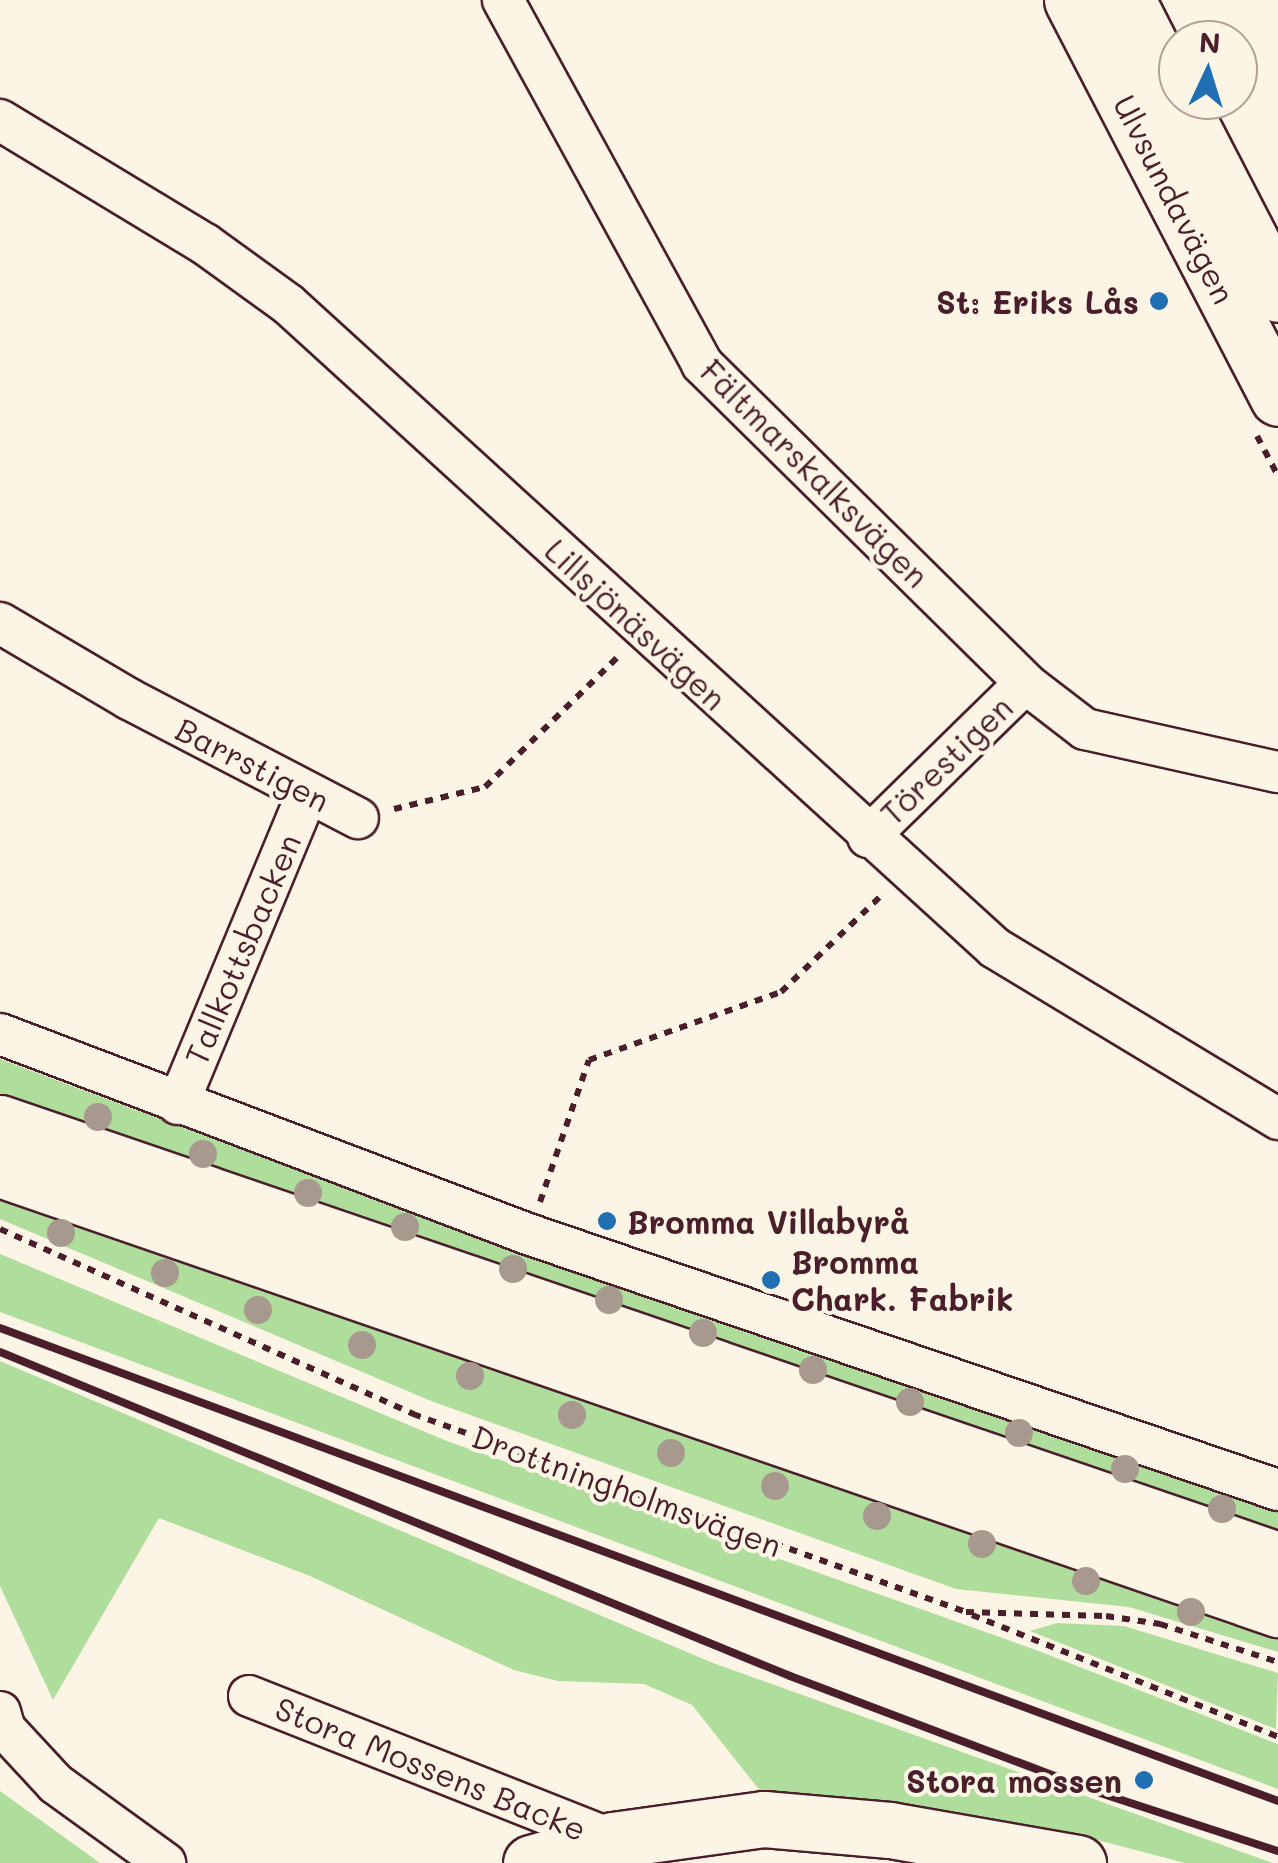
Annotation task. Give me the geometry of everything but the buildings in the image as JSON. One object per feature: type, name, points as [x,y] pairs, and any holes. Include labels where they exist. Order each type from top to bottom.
[{"type":"main road","name":"Ulvsundavägen","points":[[1072,0],[1278,398]]},
{"type":"main road","name":"Ulvsundavägen","points":[[1126,0],[1158,62]]},
{"type":"main road","name":"Ulvsundavägen","points":[[1188,120],[1278,294]]},
{"type":"main road","points":[[0,1122],[1278,1560]]},
{"type":"main road","points":[[0,1169],[1278,1608]]},
{"type":"main road","name":"Stora Mossens Backe","points":[[532,1863],[614,1840],[764,1819],[890,1830],[1078,1863]]},
{"type":"street","name":"Fältmarskalksvägen","points":[[503,0],[702,364],[1025,683],[1086,730],[1278,772]]},
{"type":"street","name":"Lillsjönäsvägen","points":[[0,120],[204,244],[288,304],[906,871],[995,948],[1278,1119]]},
{"type":"street","name":"Barrstigen","points":[[0,623],[307,794],[358,818]]},
{"type":"street","name":"Törestigen","points":[[868,836],[1025,683]]},
{"type":"street","name":"Tallkottsbacken","points":[[178,1104],[307,794]]},
{"type":"street","points":[[0,1034],[528,1234],[1278,1490]]},
{"type":"street","name":"Stora Mossens Backe","points":[[249,1696],[614,1840]]},
{"type":"street","points":[[0,1712],[5,1729],[56,1784],[164,1863]]},
{"type":"path","name":"Barrstigen","points":[[358,818],[485,787],[644,632]]},
{"type":"path","points":[[528,1234],[589,1060],[782,992],[906,871]]},
{"type":"path","name":"Drottningholmsvägen","points":[[0,1228],[413,1414],[966,1612],[1106,1616],[1160,1624],[1278,1662]]},
{"type":"path","points":[[966,1612],[1278,1737]]},
{"type":"green space","points":[[0,1059],[526,1256],[1278,1512],[1278,1539],[0,1099]]},
{"type":"green space","points":[[0,1193],[1278,1632],[1278,1652],[1129,1607],[956,1589],[431,1401],[0,1219]]},
{"type":"green space","points":[[0,1254],[447,1441],[1036,1650],[1278,1744],[1278,1789],[0,1312]]},
{"type":"green space","points":[[0,1361],[713,1663],[1273,1863],[1185,1863],[1063,1831],[859,1799],[761,1792],[692,1705],[644,1684],[558,1681],[514,1670],[310,1576],[159,1518],[53,1700],[0,1586]]},
{"type":"green space","points":[[1057,1623],[1124,1626],[1278,1673],[1276,1729],[1030,1631]]},
{"type":"green space","points":[[0,1791],[100,1863],[0,1863]]},
{"type":"railway","points":[[0,1328],[1278,1801]]},
{"type":"railway","points":[[0,1352],[790,1676],[1097,1792],[1278,1851]]},
{"type":"place","name":"St: Eriks Lås","points":[[1159,301]]},
{"type":"place","name":"Bromma Villabyrå","points":[[607,1221]]},
{"type":"place","name":"Bromma Chark. Fabrik","points":[[771,1280]]},
{"type":"place","name":"Stora mossen","points":[[1144,1780]]}]
